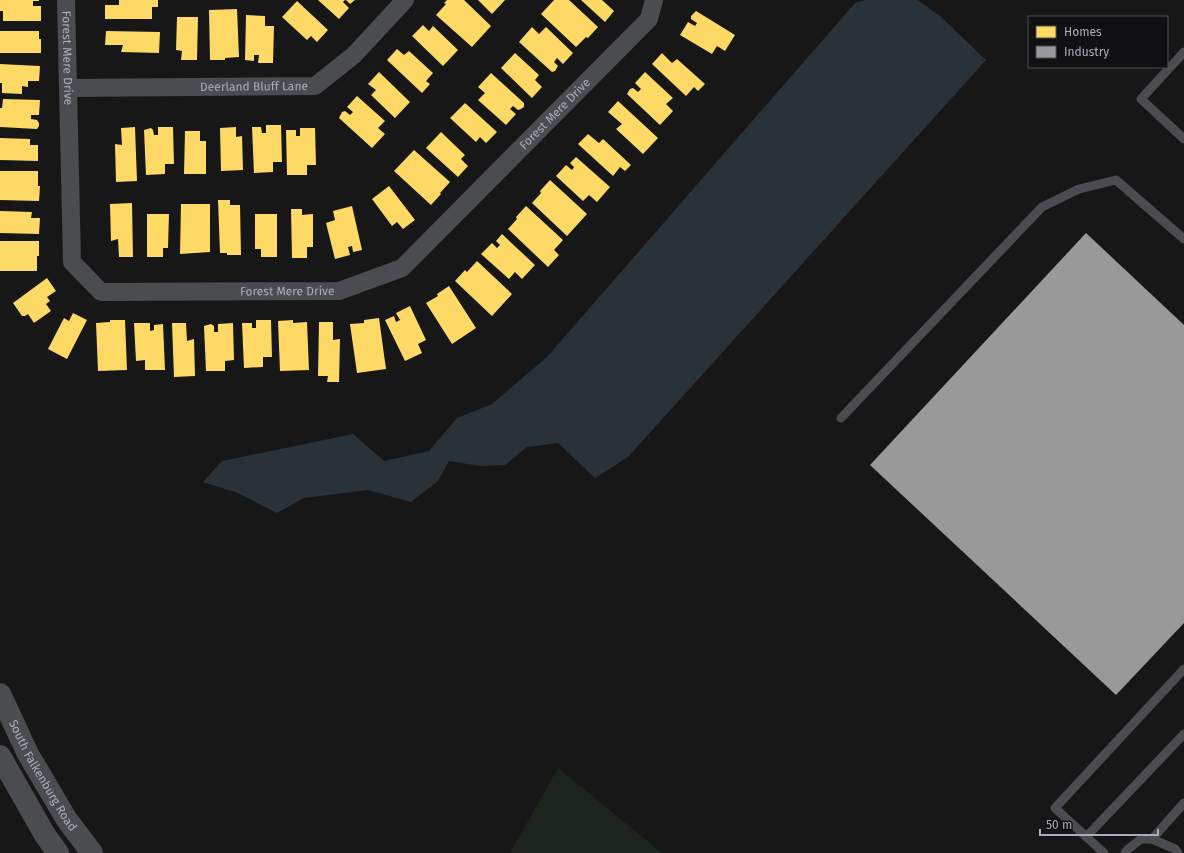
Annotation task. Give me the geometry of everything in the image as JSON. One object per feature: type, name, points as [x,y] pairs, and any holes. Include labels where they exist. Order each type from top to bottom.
[{"type":"street","name":"Forest Mere Drive","points":[[66,0],[72,262],[101,292],[339,291],[402,268],[649,19],[654,0]]},
{"type":"street","name":"Deerland Bluff Lane","points":[[68,88],[315,86],[354,55],[404,0]]},
{"type":"street","name":"South Falkenburg Road","points":[[0,694],[28,754],[67,820],[92,853]]},
{"type":"street","points":[[0,709],[12,735],[28,754]]},
{"type":"street","points":[[0,756],[45,835],[58,853]]},
{"type":"lane","points":[[1184,52],[1141,99],[1184,139]]},
{"type":"lane","points":[[840,418],[1042,206],[1079,189],[1116,180],[1184,240]]},
{"type":"lane","points":[[1104,853],[1055,808],[1184,670]]},
{"type":"lane","points":[[1086,837],[1184,734]]},
{"type":"lane","points":[[1152,839],[1184,803]]},
{"type":"lane","points":[[1125,853],[1141,839],[1152,839],[1175,849],[1178,853]]},
{"type":"shaded area","points":[[865,0],[917,0],[940,16],[986,60],[628,457],[595,478],[558,443],[527,447],[505,465],[480,466],[449,461],[438,481],[411,502],[368,490],[304,498],[277,513],[238,493],[203,482],[222,461],[353,434],[384,461],[429,451],[457,418],[492,404],[547,357],[855,3]]},
{"type":"shaded area","points":[[558,768],[662,853],[510,853]]},
{"type":"building: Homes","points":[[0,0],[39,0],[33,1],[33,6],[41,6],[41,21],[3,21],[3,11],[0,11]]},
{"type":"building: Homes","points":[[119,0],[158,0],[158,7],[152,7],[152,19],[105,19],[105,5],[119,5]]},
{"type":"building: Homes","points":[[318,0],[345,0],[343,2],[349,8],[339,19]]},
{"type":"building: Homes","points":[[346,0],[355,0],[350,4]]},
{"type":"building: Homes","points":[[447,0],[464,0],[491,26],[472,47],[436,15],[446,4],[444,3]]},
{"type":"building: Homes","points":[[478,0],[505,0],[492,14]]},
{"type":"building: Homes","points":[[554,0],[569,0],[598,27],[588,38],[586,37],[576,47],[541,14]]},
{"type":"building: Homes","points":[[581,0],[602,0],[614,11],[605,22]]},
{"type":"building: Homes","points":[[297,1],[328,30],[317,42],[311,36],[307,40],[282,17]]},
{"type":"building: Homes","points":[[237,9],[239,57],[225,58],[225,60],[210,60],[209,10]]},
{"type":"building: Homes","points":[[696,11],[735,35],[725,51],[717,46],[712,54],[680,35],[688,22],[695,26],[697,23],[691,19],[691,16]]},
{"type":"building: Homes","points":[[246,15],[265,16],[265,26],[274,26],[273,63],[258,63],[259,55],[254,55],[254,61],[245,60]]},
{"type":"building: Homes","points":[[177,17],[198,17],[197,60],[181,60],[182,51],[176,50]]},
{"type":"building: Homes","points":[[423,25],[429,31],[433,26],[458,50],[443,66],[412,36]]},
{"type":"building: Homes","points":[[532,27],[539,34],[546,27],[573,53],[563,64],[557,58],[554,62],[558,66],[555,71],[552,72],[519,42]]},
{"type":"building: Homes","points":[[0,31],[39,31],[39,39],[41,39],[41,53],[0,53]]},
{"type":"building: Homes","points":[[106,31],[160,32],[159,53],[121,52],[123,45],[105,45]]},
{"type":"building: Homes","points":[[397,49],[404,55],[409,51],[433,73],[426,81],[430,84],[422,93],[387,60]]},
{"type":"building: Homes","points":[[515,53],[539,75],[535,80],[542,87],[532,98],[501,68]]},
{"type":"building: Homes","points":[[662,53],[672,63],[677,59],[705,84],[698,91],[694,87],[686,96],[652,64]]},
{"type":"building: Homes","points":[[0,64],[40,66],[39,81],[28,81],[28,87],[22,86],[22,94],[2,93],[2,83],[0,83]]},
{"type":"building: Homes","points":[[379,72],[410,102],[395,118],[371,95],[376,90],[368,84]]},
{"type":"building: Homes","points":[[645,72],[673,98],[666,104],[673,111],[660,125],[627,94],[630,89],[633,88],[638,92],[641,89],[635,83]]},
{"type":"building: Homes","points":[[491,73],[524,103],[524,107],[521,109],[518,110],[513,106],[510,109],[516,114],[506,125],[478,100],[485,93],[478,87]]},
{"type":"building: Homes","points":[[357,96],[385,121],[378,128],[385,134],[372,148],[339,118],[342,112],[345,111],[350,115],[353,112],[347,107]]},
{"type":"building: Homes","points":[[3,99],[40,100],[39,115],[31,115],[31,119],[37,120],[39,123],[37,129],[0,127],[0,108],[2,108]]},
{"type":"building: Homes","points":[[618,101],[658,138],[643,154],[616,129],[622,124],[608,112]]},
{"type":"building: Homes","points":[[465,103],[497,132],[486,143],[480,137],[476,142],[450,118]]},
{"type":"building: Homes","points":[[266,125],[281,125],[282,162],[273,162],[273,172],[254,173],[252,127],[261,127],[262,133],[266,133]]},
{"type":"building: Homes","points":[[135,127],[137,181],[116,182],[115,144],[122,145],[121,128]]},
{"type":"building: Homes","points":[[158,127],[173,127],[174,164],[165,164],[165,174],[146,175],[144,130],[151,128],[154,135],[158,135]]},
{"type":"building: Homes","points":[[236,127],[236,137],[242,136],[243,170],[221,171],[220,128]]},
{"type":"building: Homes","points":[[300,128],[315,128],[316,165],[307,165],[307,175],[287,175],[286,130],[296,130],[296,136],[300,136]]},
{"type":"building: Homes","points":[[185,131],[200,131],[200,141],[206,141],[206,174],[184,174]]},
{"type":"building: Homes","points":[[441,132],[465,155],[461,159],[468,166],[458,177],[426,148]]},
{"type":"building: Homes","points":[[588,134],[599,143],[603,139],[631,165],[625,171],[620,167],[613,176],[578,144]]},
{"type":"building: Homes","points":[[0,138],[30,139],[30,145],[38,145],[38,161],[0,160]]},
{"type":"building: Homes","points":[[414,150],[450,182],[431,205],[394,171]]},
{"type":"building: Homes","points":[[576,157],[610,187],[597,202],[589,195],[583,201],[556,176],[566,165],[572,170],[574,167],[570,163]]},
{"type":"building: Homes","points":[[0,171],[38,171],[38,186],[40,186],[39,201],[0,200]]},
{"type":"building: Homes","points":[[550,180],[587,214],[567,236],[532,203]]},
{"type":"building: Homes","points":[[389,186],[415,220],[403,229],[397,222],[392,226],[372,199]]},
{"type":"building: Homes","points":[[218,200],[230,200],[230,205],[240,205],[241,255],[227,255],[227,253],[220,253]]},
{"type":"building: Homes","points":[[132,203],[133,257],[119,257],[118,239],[111,241],[110,204]]},
{"type":"building: Homes","points":[[181,204],[210,204],[210,252],[180,254]]},
{"type":"building: Homes","points":[[352,206],[362,250],[353,252],[352,246],[348,247],[350,255],[335,259],[326,223],[335,220],[333,211]]},
{"type":"building: Homes","points":[[526,206],[563,240],[554,250],[559,255],[548,267],[508,229]]},
{"type":"building: Homes","points":[[291,209],[302,209],[302,215],[313,214],[313,247],[307,247],[307,258],[292,258]]},
{"type":"building: Homes","points":[[0,211],[32,212],[31,218],[40,218],[39,234],[0,233]]},
{"type":"building: Homes","points":[[147,214],[169,214],[168,248],[163,248],[163,257],[147,257]]},
{"type":"building: Homes","points":[[255,214],[277,214],[277,257],[261,257],[261,249],[255,249]]},
{"type":"building: Homes","points":[[502,234],[535,265],[522,279],[515,272],[509,279],[481,254],[492,243],[497,248],[500,245],[496,241]]},
{"type":"building: Homes","points":[[0,241],[39,241],[37,271],[0,271]]},
{"type":"building: Homes","points":[[477,261],[512,294],[492,316],[455,281],[465,270],[467,272]]},
{"type":"building: Homes","points":[[47,278],[56,291],[47,297],[50,301],[46,304],[51,311],[34,323],[28,314],[22,316],[13,303]]},
{"type":"building: Homes","points":[[449,286],[476,328],[452,344],[426,303],[438,296],[437,294]]},
{"type":"building: Homes","points":[[410,306],[426,340],[418,344],[422,353],[405,361],[385,320],[394,316],[396,322],[400,320],[396,313]]},
{"type":"building: Homes","points":[[73,313],[87,320],[67,359],[48,349],[64,318],[69,321]]},
{"type":"building: Homes","points":[[379,318],[386,369],[357,373],[350,324],[364,323],[364,320]]},
{"type":"building: Homes","points":[[110,320],[125,320],[127,370],[98,371],[96,323],[110,322]]},
{"type":"building: Homes","points":[[256,320],[271,320],[272,357],[263,357],[263,367],[244,368],[242,323],[252,323],[252,328],[256,328]]},
{"type":"building: Homes","points":[[293,320],[293,323],[307,322],[309,370],[280,371],[278,321]]},
{"type":"building: Homes","points":[[319,322],[333,322],[333,340],[340,339],[339,382],[327,382],[328,376],[318,376]]},
{"type":"building: Homes","points":[[134,323],[150,323],[150,331],[154,330],[154,325],[163,324],[165,370],[145,370],[145,360],[136,361]]},
{"type":"building: Homes","points":[[172,323],[186,323],[187,341],[194,339],[195,376],[174,377]]},
{"type":"building: Homes","points":[[233,323],[234,360],[225,361],[225,371],[206,371],[204,326],[211,324],[214,326],[214,332],[218,332],[218,324]]},
{"type":"building: Industry","points":[[1086,233],[1184,325],[1184,623],[1116,695],[870,465]]}]
